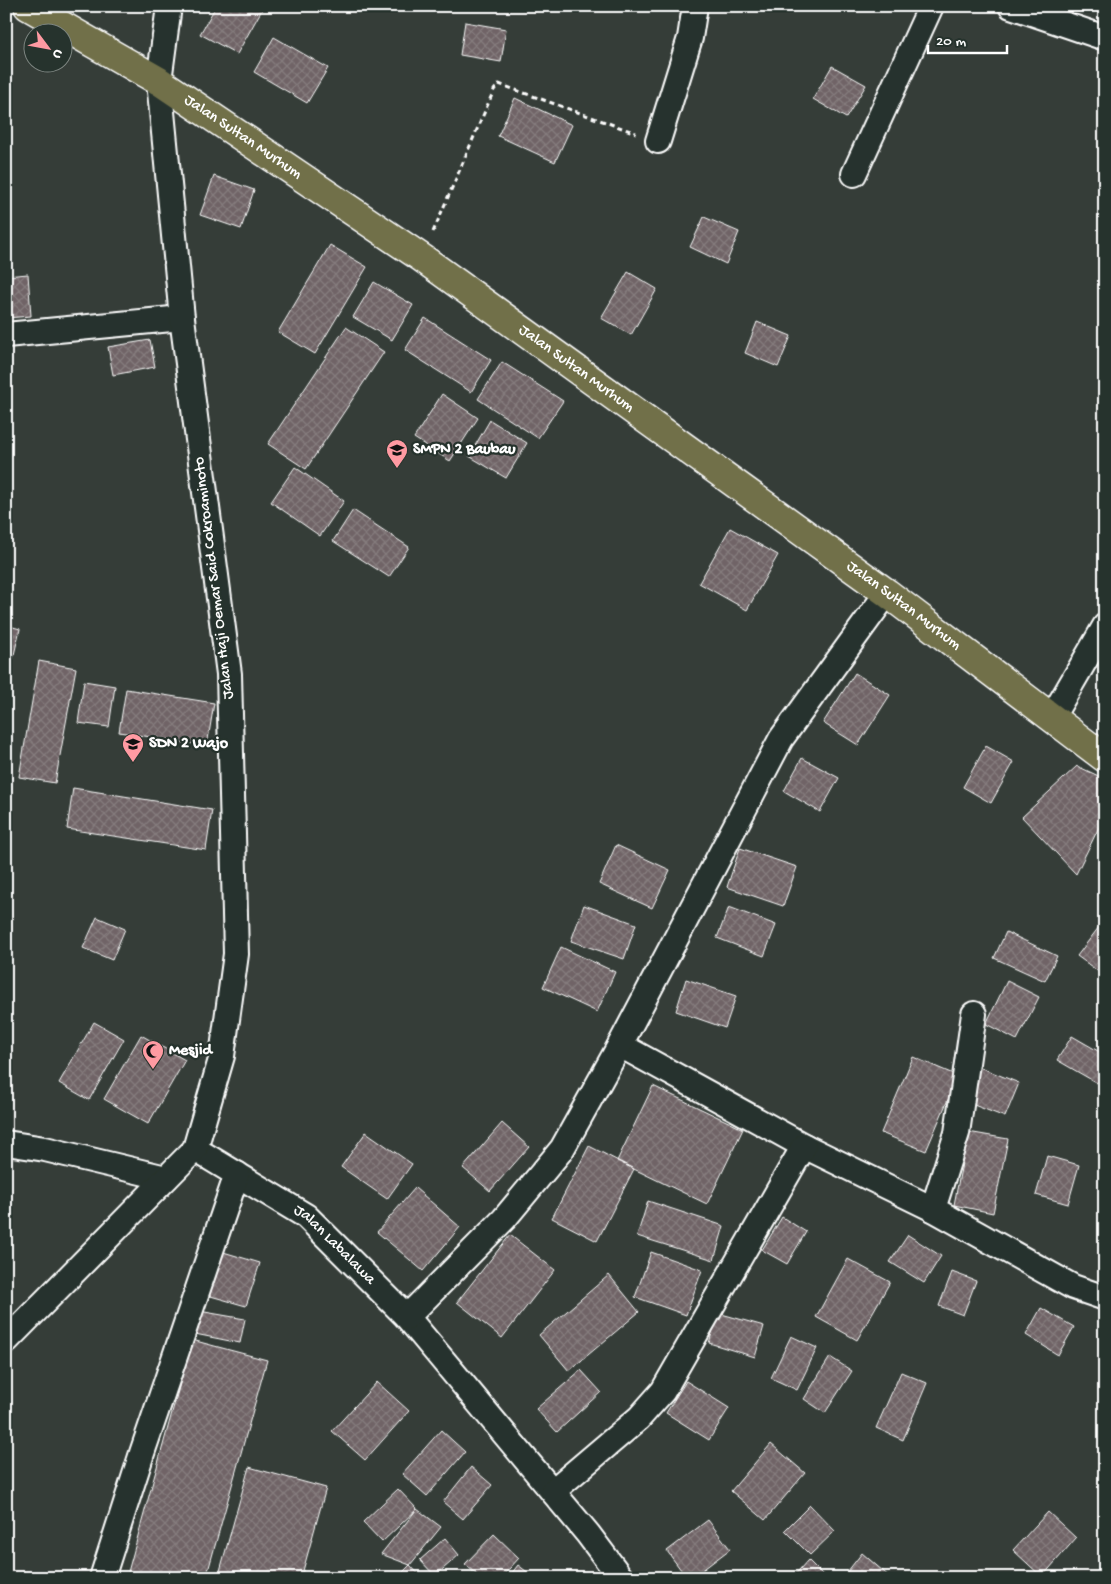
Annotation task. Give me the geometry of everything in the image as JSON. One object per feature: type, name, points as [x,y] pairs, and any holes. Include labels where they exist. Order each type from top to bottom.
[{"type":"highway","name":"Jalan Sultan Murhum","points":[[28,6],[159,81],[422,258],[887,593],[1052,716],[1105,758]]},
{"type":"street","name":"Jalan Haji Oemar Said Cokroaminoto","points":[[169,6],[159,81],[182,318],[229,674],[236,954],[222,1056],[195,1148]]},
{"type":"street","points":[[658,141],[690,38],[695,6]]},
{"type":"street","points":[[854,174],[931,6]]},
{"type":"street","points":[[1011,6],[1105,38]]},
{"type":"street","points":[[6,335],[182,318]]},
{"type":"street","points":[[407,1317],[504,1219],[562,1149],[620,1045],[781,739],[887,593]]},
{"type":"street","points":[[1052,716],[1105,626]]},
{"type":"street","points":[[933,1209],[957,1133],[974,1014]]},
{"type":"street","points":[[620,1045],[804,1146],[933,1209],[1073,1287],[1105,1298]]},
{"type":"street","points":[[6,1142],[45,1149],[166,1178]]},
{"type":"street","points":[[553,1491],[639,1418],[663,1390],[804,1146]]},
{"type":"street","points":[[6,1341],[195,1148]]},
{"type":"street","name":"Jalan Labalawa","points":[[195,1148],[306,1216],[407,1317],[553,1491],[621,1578]]},
{"type":"street","points":[[102,1578],[145,1444],[237,1174]]},
{"type":"path","points":[[422,258],[494,90],[499,84],[658,141]]},
{"type":"building","points":[[216,6],[264,6],[237,54],[200,34]]},
{"type":"building","points":[[465,22],[506,29],[501,62],[460,55]]},
{"type":"building","points":[[274,37],[328,68],[307,103],[254,72]]},
{"type":"building","points":[[832,66],[866,85],[846,118],[813,99]]},
{"type":"building","points":[[515,98],[572,125],[555,162],[498,136]]},
{"type":"building","points":[[214,176],[254,190],[241,229],[200,215]]},
{"type":"building","points":[[704,217],[739,232],[726,264],[690,247]]},
{"type":"building","points":[[330,245],[367,267],[315,354],[278,332]]},
{"type":"building","points":[[628,272],[657,289],[631,335],[601,318]]},
{"type":"building","points":[[28,274],[31,316],[6,318],[6,276]]},
{"type":"building","points":[[374,282],[413,305],[392,340],[353,317]]},
{"type":"building","points":[[425,318],[491,360],[471,392],[405,350]]},
{"type":"building","points":[[757,322],[791,336],[778,367],[745,353]]},
{"type":"building","points":[[346,327],[384,352],[306,469],[268,444]]},
{"type":"building","points":[[150,340],[155,367],[113,375],[108,347]]},
{"type":"building","points":[[502,362],[563,401],[538,438],[478,399]]},
{"type":"building","points":[[442,394],[478,418],[450,461],[414,438]]},
{"type":"building","points":[[490,420],[527,443],[506,478],[469,456]]},
{"type":"building","points":[[295,467],[344,501],[320,536],[271,502]]},
{"type":"building","points":[[353,510],[409,547],[389,577],[333,541]]},
{"type":"building","points":[[730,528],[778,555],[747,610],[699,583]]},
{"type":"building","points":[[6,625],[20,629],[13,659],[6,657]]},
{"type":"building","points":[[39,661],[76,668],[55,783],[19,777]]},
{"type":"building","points":[[855,673],[890,695],[858,745],[823,723]]},
{"type":"building","points":[[84,681],[115,686],[109,727],[78,723]]},
{"type":"building","points":[[126,689],[214,703],[207,746],[119,732]]},
{"type":"building","points":[[986,746],[1014,762],[991,803],[963,787]]},
{"type":"building","points":[[802,758],[839,778],[820,812],[784,791]]},
{"type":"building","points":[[1077,766],[1105,779],[1105,815],[1076,874],[1022,817]]},
{"type":"building","points":[[73,788],[212,810],[206,850],[67,829]]},
{"type":"building","points":[[616,845],[670,870],[652,908],[599,884]]},
{"type":"building","points":[[740,848],[797,867],[783,906],[727,887]]},
{"type":"building","points":[[584,905],[636,924],[624,959],[571,941]]},
{"type":"building","points":[[729,907],[776,925],[764,956],[717,938]]},
{"type":"building","points":[[97,917],[125,929],[112,960],[83,948]]},
{"type":"building","points":[[1099,927],[1105,931],[1103,975],[1077,956]]},
{"type":"building","points":[[1006,932],[1057,956],[1045,981],[994,958]]},
{"type":"building","points":[[561,947],[615,972],[597,1012],[543,987]]},
{"type":"building","points":[[686,979],[736,996],[725,1028],[676,1011]]},
{"type":"building","points":[[1007,981],[1039,997],[1017,1040],[986,1024]]},
{"type":"building","points":[[94,1022],[124,1039],[89,1100],[59,1083]]},
{"type":"building","points":[[141,1035],[185,1060],[148,1124],[104,1099]]},
{"type":"building","points":[[1072,1036],[1105,1055],[1105,1070],[1097,1083],[1057,1060]]},
{"type":"building","points":[[913,1057],[958,1076],[926,1151],[881,1133]]},
{"type":"building","points":[[979,1067],[1019,1083],[1005,1117],[966,1102]]},
{"type":"building","points":[[653,1086],[743,1129],[707,1204],[617,1161]]},
{"type":"building","points":[[502,1123],[529,1147],[490,1191],[463,1168]]},
{"type":"building","points":[[366,1132],[412,1164],[387,1199],[341,1167]]},
{"type":"building","points":[[968,1132],[1008,1139],[993,1213],[954,1205]]},
{"type":"building","points":[[589,1146],[634,1169],[597,1241],[552,1218]]},
{"type":"building","points":[[1047,1156],[1079,1165],[1068,1204],[1036,1195]]},
{"type":"building","points":[[415,1188],[460,1227],[423,1271],[377,1232]]},
{"type":"building","points":[[648,1201],[724,1226],[714,1260],[637,1236]]},
{"type":"building","points":[[782,1217],[806,1232],[787,1264],[762,1250]]},
{"type":"building","points":[[510,1235],[555,1270],[502,1338],[457,1302]]},
{"type":"building","points":[[908,1235],[941,1256],[924,1283],[890,1262]]},
{"type":"building","points":[[220,1251],[260,1263],[246,1306],[207,1295]]},
{"type":"building","points":[[651,1252],[702,1270],[686,1315],[635,1297]]},
{"type":"building","points":[[848,1259],[890,1282],[857,1340],[816,1317]]},
{"type":"building","points":[[952,1272],[976,1281],[963,1315],[939,1306]]},
{"type":"building","points":[[609,1275],[639,1312],[569,1371],[539,1335]]},
{"type":"building","points":[[1041,1308],[1074,1327],[1058,1355],[1026,1335]]},
{"type":"building","points":[[199,1311],[245,1319],[240,1343],[195,1334]]},
{"type":"building","points":[[718,1313],[764,1326],[755,1357],[709,1343]]},
{"type":"building","points":[[791,1336],[817,1348],[797,1390],[771,1378]]},
{"type":"building","points":[[192,1340],[267,1360],[206,1578],[150,1578],[128,1572]]},
{"type":"building","points":[[830,1357],[852,1371],[825,1413],[804,1399]]},
{"type":"building","points":[[581,1370],[601,1392],[557,1432],[536,1409]]},
{"type":"building","points":[[901,1372],[927,1383],[903,1440],[876,1428]]},
{"type":"building","points":[[686,1381],[729,1408],[709,1440],[666,1413]]},
{"type":"building","points":[[377,1382],[409,1411],[365,1460],[332,1431]]},
{"type":"building","points":[[441,1430],[465,1452],[427,1496],[402,1474]]},
{"type":"building","points":[[771,1444],[805,1473],[765,1520],[731,1491]]},
{"type":"building","points":[[249,1467],[326,1488],[301,1578],[218,1578]]},
{"type":"building","points":[[471,1467],[492,1485],[463,1519],[443,1502]]},
{"type":"building","points":[[398,1489],[417,1509],[382,1542],[363,1522]]},
{"type":"building","points":[[810,1505],[835,1531],[810,1555],[785,1530]]},
{"type":"building","points":[[417,1509],[441,1527],[410,1565],[381,1554]]},
{"type":"building","points":[[1048,1512],[1076,1538],[1042,1577],[1013,1550]]},
{"type":"building","points":[[708,1520],[730,1549],[692,1578],[687,1578],[667,1551]]},
{"type":"building","points":[[494,1534],[519,1558],[501,1578],[480,1578],[465,1564]]},
{"type":"building","points":[[445,1538],[459,1555],[435,1576],[420,1560]]},
{"type":"building","points":[[862,1553],[891,1578],[846,1578],[844,1576]]},
{"type":"building","points":[[808,1560],[826,1578],[792,1578]]},
{"type":"building","points":[[410,1565],[422,1578],[397,1578]]},
{"type":"building","points":[[518,1565],[535,1578],[508,1578]]},
{"type":"place","name":"SMPN 2 Baubau","points":[[397,469]]},
{"type":"place","name":"SDN 2 Wajo","points":[[133,763]]},
{"type":"place","name":"Mesjid","points":[[153,1070]]}]
